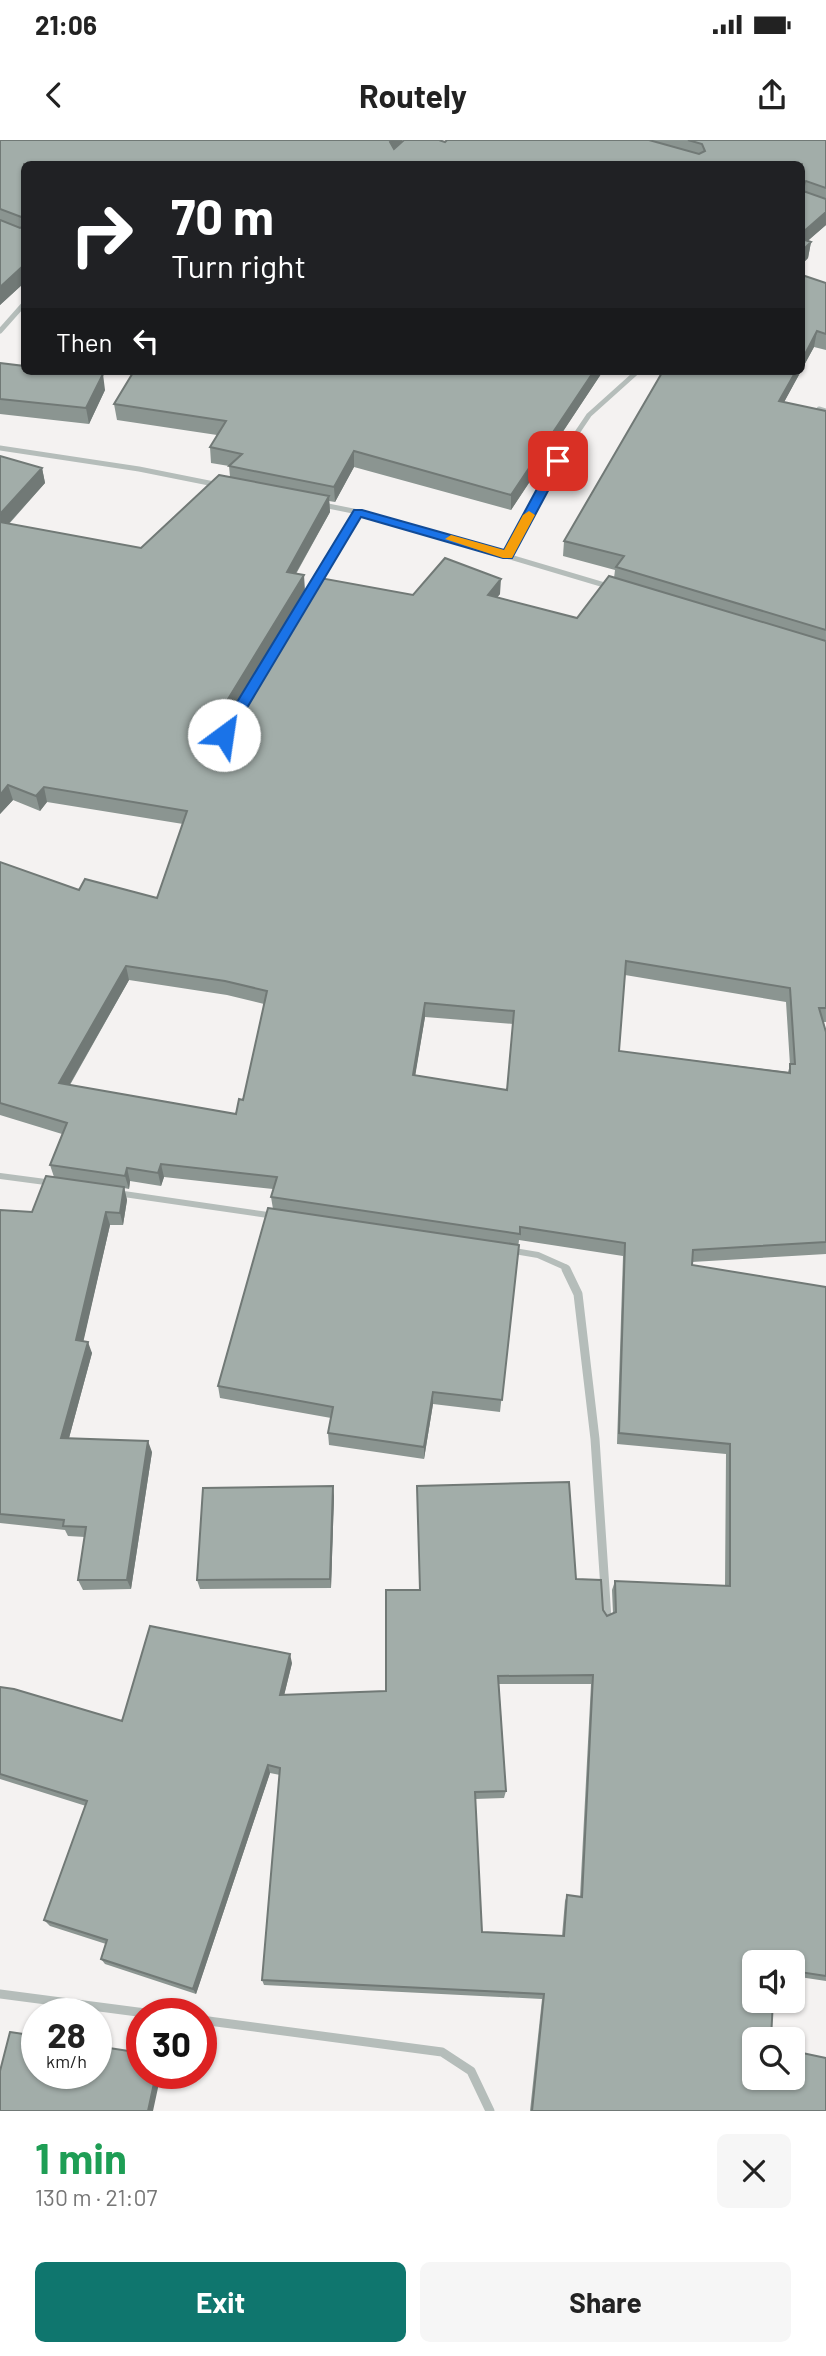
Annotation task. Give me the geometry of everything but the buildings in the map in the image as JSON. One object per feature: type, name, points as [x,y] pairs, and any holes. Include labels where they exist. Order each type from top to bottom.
[{"type":"street","points":[[0,331],[21,307]]},
{"type":"street","points":[[508,555],[558,461],[589,415],[634,375]]},
{"type":"street","points":[[818,409],[826,411]]},
{"type":"street","points":[[0,448],[139,469],[221,485]]},
{"type":"street","points":[[317,504],[358,512],[614,588]]},
{"type":"street","points":[[309,594],[358,512]]},
{"type":"street","points":[[0,1176],[69,1185]]},
{"type":"street","points":[[110,1192],[289,1218]]},
{"type":"street","points":[[496,1249],[538,1255],[565,1267],[578,1294],[595,1439],[607,1619]]},
{"type":"street","points":[[0,1994],[126,2010]]},
{"type":"street","points":[[217,2023],[442,2052],[471,2071],[490,2111]]},
{"type":"slow traffic","points":[[451,539],[508,555],[529,515]]},
{"type":"route","points":[[224,735],[358,512],[508,555],[558,461]]}]
